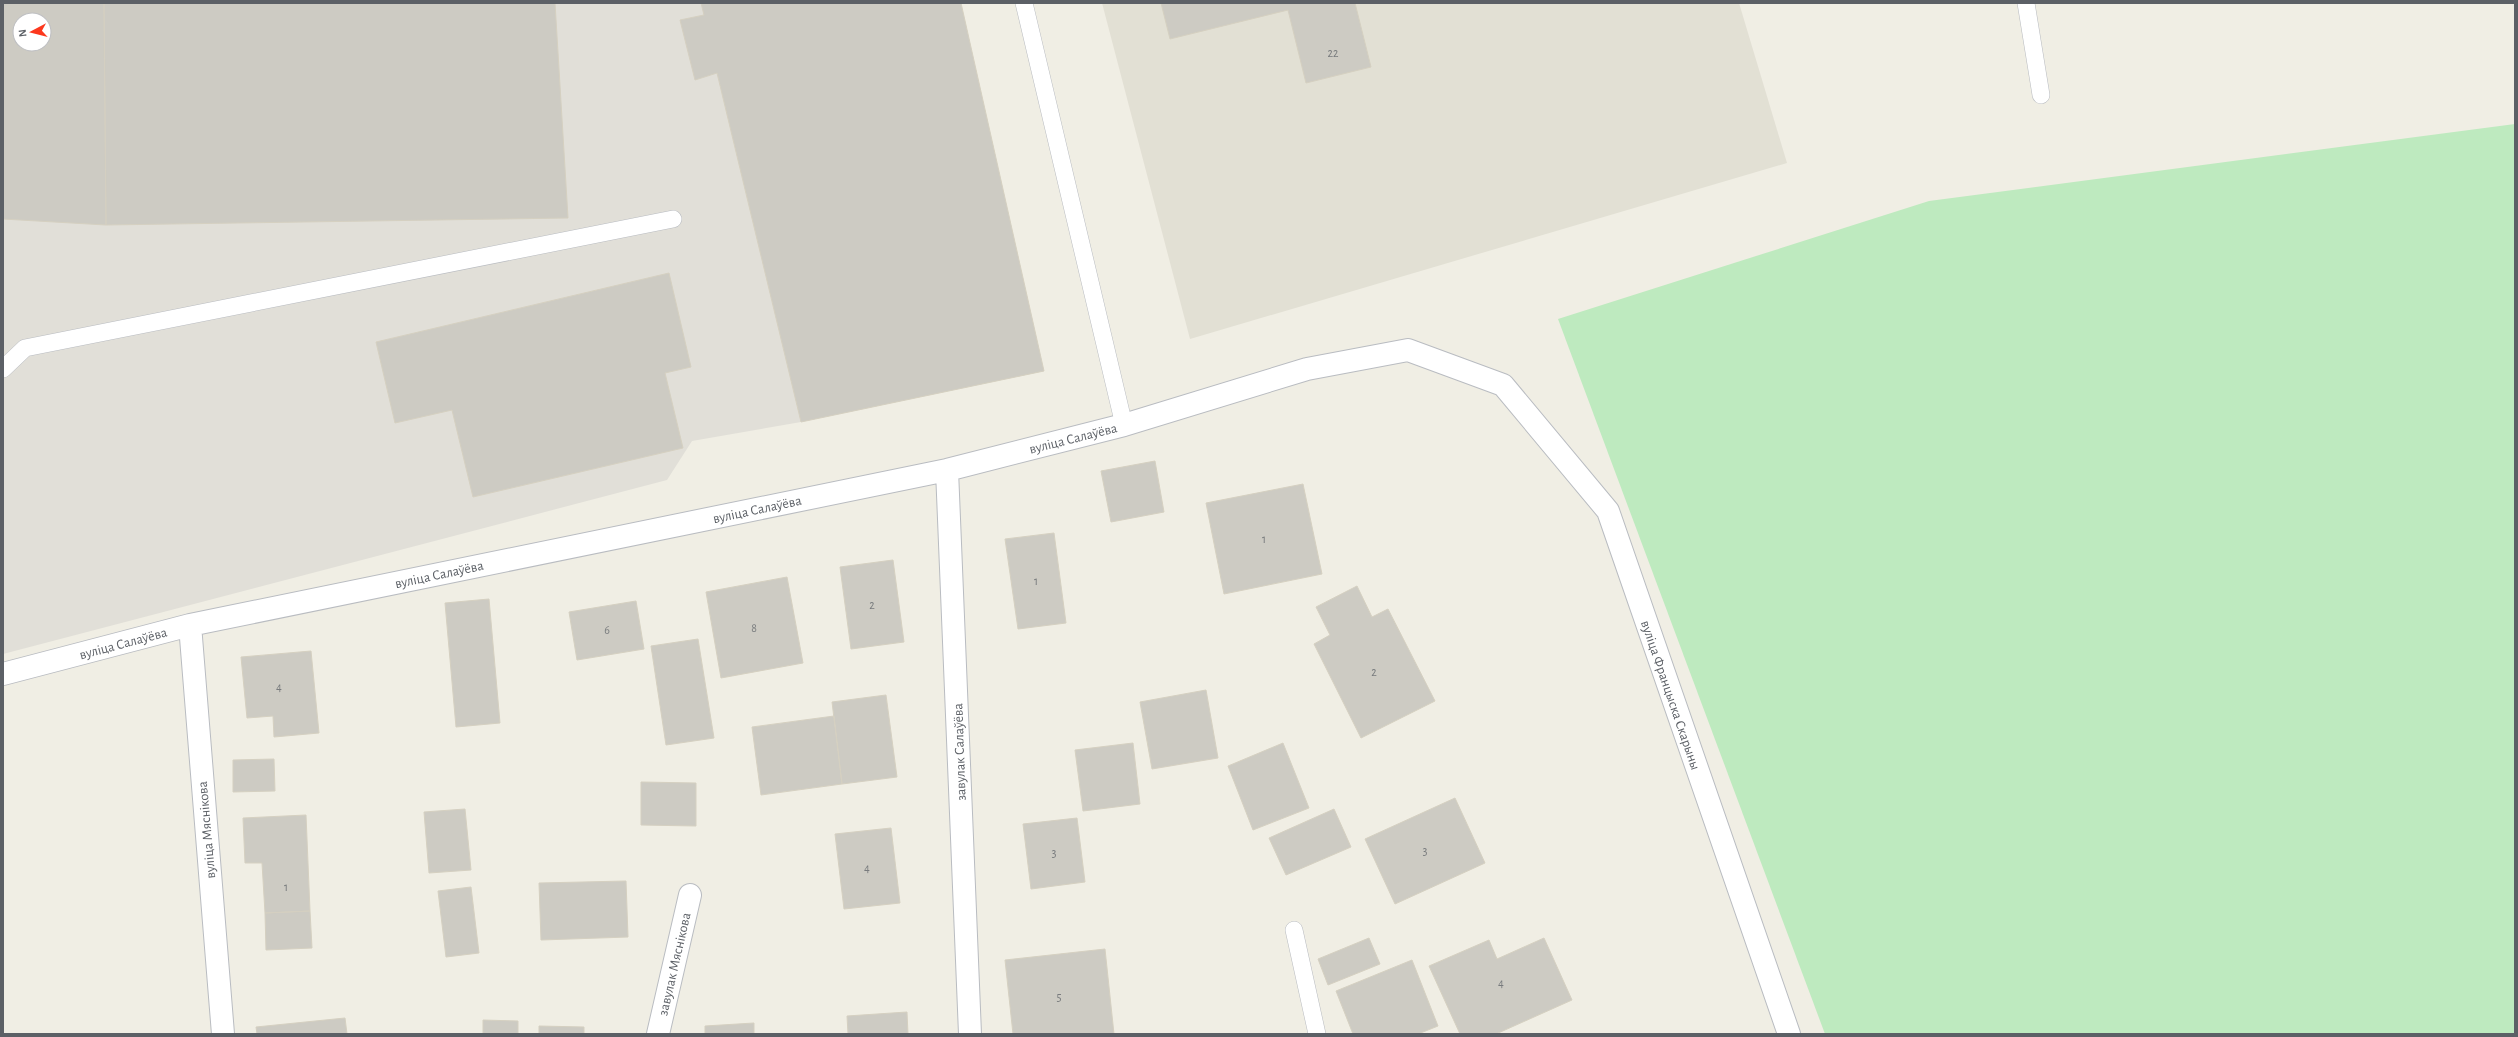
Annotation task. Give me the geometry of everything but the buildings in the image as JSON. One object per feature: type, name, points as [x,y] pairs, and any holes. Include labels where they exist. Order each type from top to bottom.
[{"type":"street","name":"вуліца Салаўёва","points":[[3,674],[190,625],[947,470],[1124,425],[1307,369],[1408,350],[1503,386]]},
{"type":"street","name":"вуліца Францыска Скарыны","points":[[1503,386],[1608,511],[1789,1034]]},
{"type":"street","name":"завулак Салаўёва","points":[[947,470],[970,1034]]},
{"type":"street","name":"вуліца Мяснікова","points":[[190,625],[223,1034]]},
{"type":"street","name":"завулак Мяснікова","points":[[658,1034],[690,895]]},
{"type":"lane","points":[[1024,3],[1124,425]]},
{"type":"lane","points":[[2026,3],[2041,95]]},
{"type":"lane","points":[[3,369],[25,348],[673,219]]},
{"type":"lane","points":[[1294,930],[1317,1034]]},
{"type":"shaded area","points":[[3,3],[961,3],[1044,371],[801,422],[692,441],[667,480],[3,654]]},
{"type":"shaded area","points":[[1102,3],[1739,3],[1787,163],[1190,339]]},
{"type":"green space","points":[[2515,124],[2515,1034],[1825,1034],[1558,319],[1929,201]]}]
